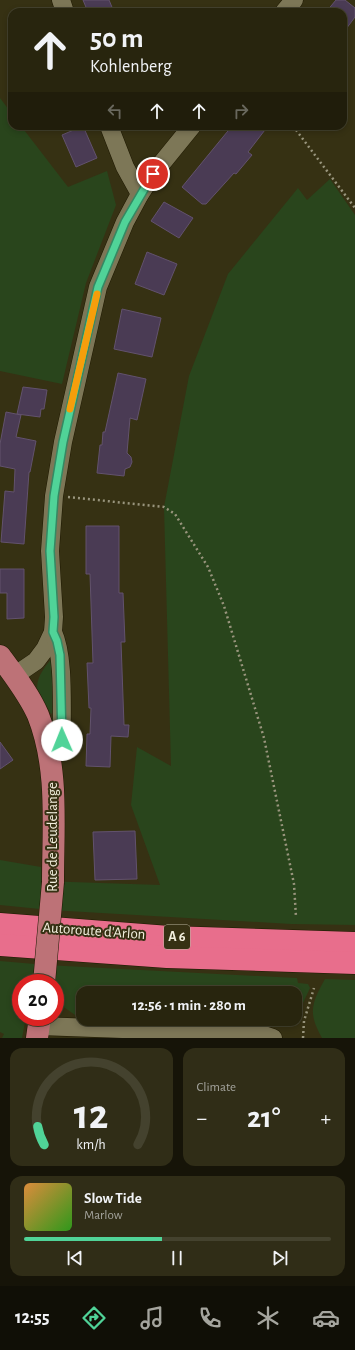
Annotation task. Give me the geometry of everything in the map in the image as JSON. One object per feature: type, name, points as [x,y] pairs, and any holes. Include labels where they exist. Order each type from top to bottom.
[{"type":"highway","name":"Autoroute d'Arlon","points":[[0,924],[169,937],[355,942]]},
{"type":"highway","name":"Autoroute d'Arlon","points":[[0,945],[167,957],[355,963]]},
{"type":"main road","name":"Rue de Leudelange","points":[[0,656],[38,714],[51,758],[53,778],[53,882],[45,974]]},
{"type":"street","points":[[287,8],[294,0]]},
{"type":"street","points":[[111,130],[125,167],[140,194]]},
{"type":"street","points":[[14,676],[36,661],[46,649],[53,632],[54,617],[50,551],[54,496],[63,442],[98,287],[125,222],[140,194],[153,174],[189,130]]},
{"type":"street","points":[[51,758],[58,751],[62,740],[60,655],[57,641],[53,632]]},
{"type":"street","points":[[39,1027],[261,1034],[273,1038]]},
{"type":"path","points":[[296,130],[355,208]]},
{"type":"path","points":[[54,496],[164,507],[175,514],[208,567],[224,606],[264,738],[294,884],[296,917]]},
{"type":"path","points":[[303,1038],[304,1021],[314,988]]},
{"type":"green space","points":[[0,98],[8,109],[8,130],[24,130],[68,187],[107,171],[116,205],[86,283],[62,384],[0,371]]},
{"type":"green space","points":[[330,179],[355,215],[355,925],[291,924],[50,910],[0,905],[0,860],[41,867],[42,881],[160,885],[131,805],[137,747],[171,766],[164,507],[189,376],[228,274],[298,188],[307,200]]},
{"type":"green space","points":[[52,658],[55,711],[51,714],[37,688],[37,684],[44,668]]},
{"type":"green space","points":[[0,961],[46,965],[297,978],[298,983],[308,984],[310,988],[302,1004],[302,986],[76,986],[76,1016],[64,1007],[64,974],[12,974],[12,1026],[24,1026],[22,1038],[2,1038],[4,1034],[0,1032]]},
{"type":"green space","points":[[325,979],[355,980],[355,1038],[322,1038],[315,1022],[313,1008],[314,1002]]},
{"type":"building","points":[[83,0],[109,0],[112,8],[86,8]]},
{"type":"building","points":[[336,0],[345,0],[355,8],[355,17],[347,28],[347,8],[329,8]]},
{"type":"building","points":[[74,130],[85,130],[97,158],[76,167],[62,135]]},
{"type":"building","points":[[229,130],[265,130],[248,152],[252,155],[236,174],[234,173],[206,204],[202,204],[182,187]]},
{"type":"building","points":[[164,202],[193,218],[179,238],[151,221]]},
{"type":"building","points":[[147,252],[177,264],[164,295],[135,284]]},
{"type":"building","points":[[122,309],[161,318],[152,357],[114,349]]},
{"type":"building","points":[[118,373],[146,379],[137,420],[130,418],[127,453],[131,457],[132,462],[130,467],[125,469],[124,476],[97,473],[100,445],[102,445],[103,432],[105,432]]},
{"type":"building","points":[[23,387],[47,390],[44,409],[41,409],[40,417],[17,414]]},
{"type":"building","points":[[6,412],[21,415],[16,437],[36,441],[29,472],[24,544],[1,542],[5,491],[14,492],[15,469],[0,466],[0,444]]},
{"type":"building","points":[[86,526],[119,526],[119,593],[123,593],[125,642],[121,642],[124,725],[129,725],[128,737],[111,736],[110,767],[86,766],[87,734],[90,734],[91,708],[89,708],[87,663],[93,663],[90,574],[86,574]]},
{"type":"building","points":[[0,569],[24,569],[24,618],[7,619],[7,593],[0,593]]},
{"type":"building","points":[[0,742],[13,760],[0,769]]},
{"type":"building","points":[[135,831],[137,879],[95,880],[93,832]]},
{"type":"slow traffic","points":[[70,409],[97,294]]},
{"type":"route","points":[[62,740],[60,655],[57,641],[53,632],[54,617],[50,551],[54,496],[63,442],[98,287],[125,222],[153,174]]}]
